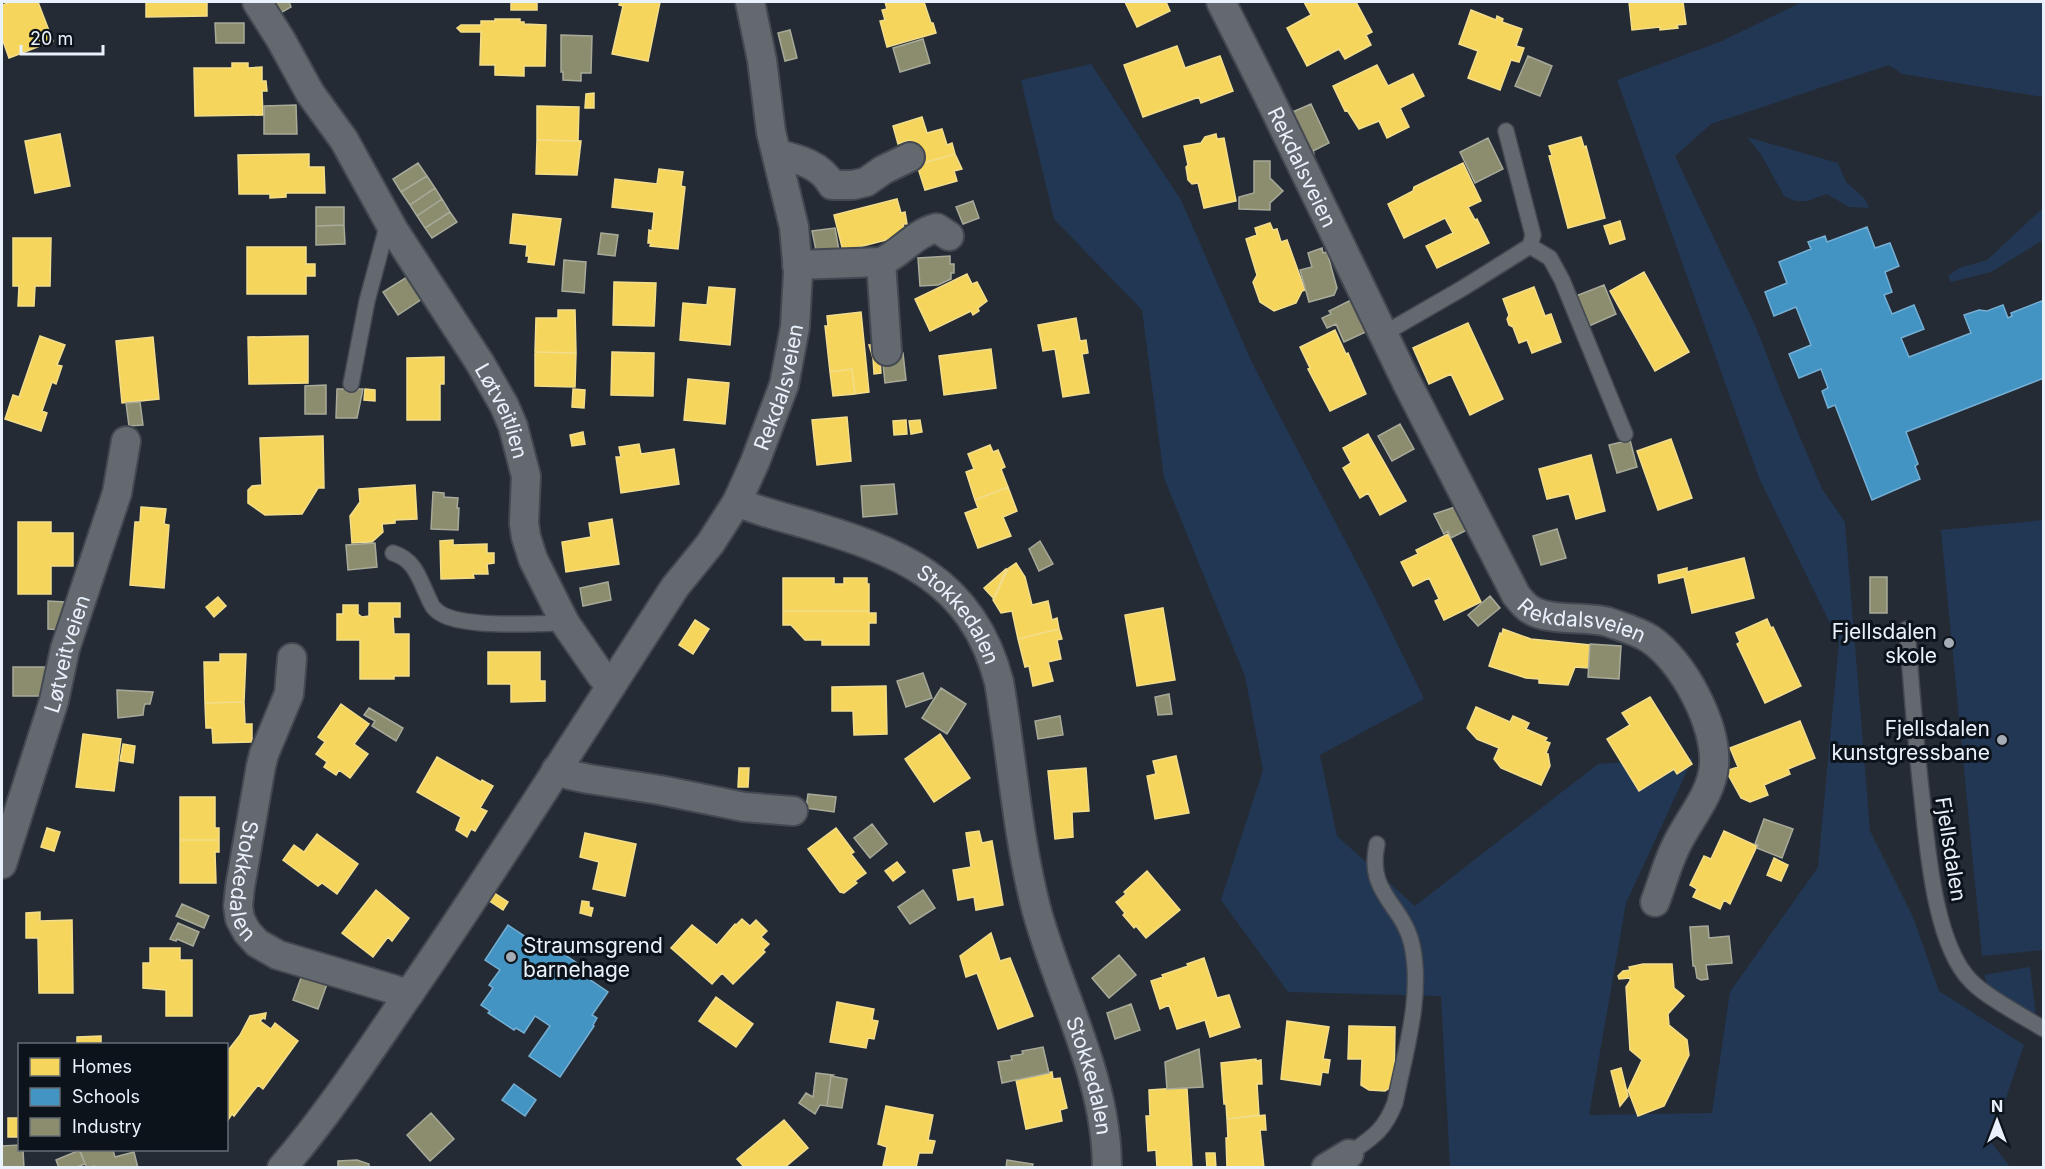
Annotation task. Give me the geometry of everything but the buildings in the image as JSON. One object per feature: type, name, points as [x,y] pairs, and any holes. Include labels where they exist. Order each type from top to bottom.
[{"type":"street","name":"Løtveitlien","points":[[257,2],[310,93],[344,140],[393,229],[480,363],[504,405],[513,426],[526,476],[524,523],[533,560],[565,622],[611,686]]},
{"type":"street","name":"Rekdalsveien","points":[[737,502],[765,440],[784,385],[795,327],[797,265],[794,227],[771,132],[762,60],[750,2]]},
{"type":"street","name":"Rekdalsveien","points":[[1221,2],[1407,383],[1516,595],[1530,610],[1552,616],[1604,621],[1631,629],[1649,639],[1674,661],[1695,696],[1712,734],[1714,765],[1706,792],[1676,846],[1655,902]]},
{"type":"street","points":[[777,154],[799,159],[826,174],[832,185],[853,185],[866,182],[883,170],[910,157]]},
{"type":"street","points":[[797,265],[881,262],[890,258],[924,230],[937,228],[950,236]]},
{"type":"street","points":[[881,262],[887,351]]},
{"type":"street","name":"Løtveitveien","points":[[2,864],[51,712],[65,649],[117,493],[126,441]]},
{"type":"street","points":[[282,1167],[332,1106],[409,994],[471,903],[675,587],[710,544],[737,502]]},
{"type":"street","name":"Stokkedalen","points":[[737,502],[883,549],[932,577],[947,589],[974,621],[983,637],[992,656],[999,682],[1036,906],[1093,1076],[1102,1117],[1107,1167]]},
{"type":"street","name":"Stokkedalen","points":[[292,658],[289,694],[261,766],[240,887],[238,906],[240,919],[247,932],[257,943],[278,955],[409,994]]},
{"type":"street","points":[[556,770],[570,775],[744,807],[792,811]]},
{"type":"lane","points":[[1384,333],[1530,246],[1533,235],[1506,131]]},
{"type":"lane","points":[[351,384],[367,301],[390,220]]},
{"type":"lane","points":[[1530,246],[1550,258],[1562,280],[1625,434]]},
{"type":"lane","points":[[393,553],[403,556],[410,562],[435,610],[452,619],[482,623],[565,622]]},
{"type":"lane","name":"Fjellsdalen","points":[[1907,628],[1911,700],[1926,835],[1937,906],[1952,955],[1971,981],[2043,1029]]},
{"type":"lane","points":[[1338,1161],[1384,1127],[1390,1116],[1395,1103],[1413,1010],[1415,964],[1412,943],[1407,930],[1382,891],[1375,872],[1374,860],[1377,844]]},
{"type":"shaded area","points":[[1802,2],[2043,2],[2043,97],[1902,74],[1889,65],[1711,124],[1675,156],[1755,325],[1822,489],[1845,522],[1870,831],[1913,917],[1939,991],[2024,1045],[1991,1142],[2010,1167],[1450,1167],[1441,996],[1288,992],[1221,900],[1263,770],[1245,676],[1164,478],[1142,310],[1054,219],[1021,80],[1091,64],[1181,200],[1253,365],[1373,594],[1424,699],[1320,755],[1337,836],[1415,906],[1598,764],[1693,758],[1626,903],[1589,1115],[1712,1113],[1730,992],[1818,867],[1839,642],[1759,478],[1617,80],[1722,41]]},
{"type":"shaded area","points":[[1747,137],[1838,163],[1846,182],[1865,199],[1869,208],[1849,207],[1827,194],[1807,201],[1795,201],[1784,196],[1762,156]]},
{"type":"shaded area","points":[[2043,208],[2043,240],[1991,272],[1951,282],[1948,276],[1959,268],[1987,260]]},
{"type":"shaded area","name":"Fjellsdalen kunstgressbane","points":[[2043,520],[2043,950],[1982,956],[1941,530]]},
{"type":"shaded area","points":[[2030,967],[2036,1016],[1990,990],[1984,975]]},
{"type":"place","name":"Fjellsdalen skole","points":[[1949,643]]},
{"type":"place","name":"Fjellsdalen kunstgressbane","points":[[2002,740]]},
{"type":"place","name":"Straumsgrend barnehage","points":[[511,957]]}]
